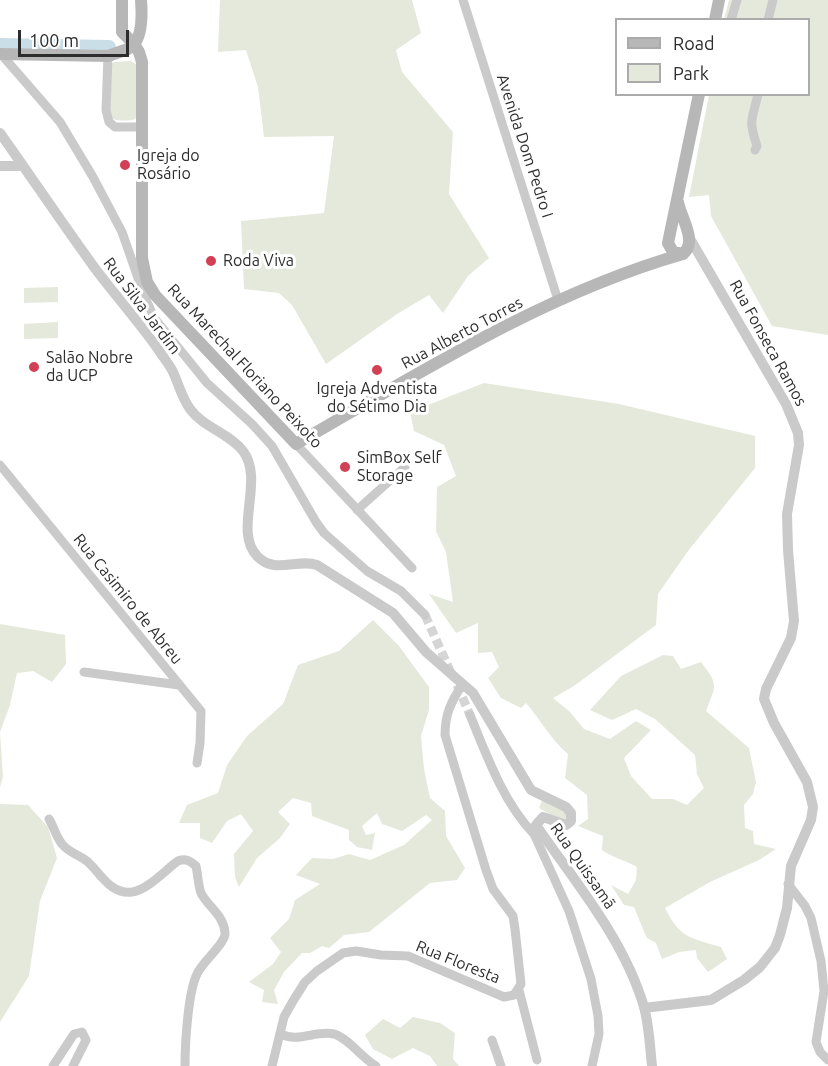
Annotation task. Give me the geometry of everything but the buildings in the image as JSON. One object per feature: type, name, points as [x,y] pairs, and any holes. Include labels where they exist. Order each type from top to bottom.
[{"type":"main road","name":"Rua Marechal Floriano Peixoto","points":[[122,0],[122,32],[140,52],[142,62],[142,258],[147,282],[166,308],[296,444]]},
{"type":"main road","points":[[715,18],[719,0]]},
{"type":"main road","points":[[0,54],[108,56],[128,49],[138,40],[140,2]]},
{"type":"main road","points":[[677,198],[689,237],[690,248],[683,254],[676,254],[670,249],[669,239],[677,198],[699,96]]},
{"type":"main road","points":[[650,264],[674,233],[681,231],[689,237]]},
{"type":"main road","name":"Rua Alberto Torres","points":[[296,444],[460,351],[558,300],[650,264],[683,254]]},
{"type":"street","name":"Avenida Dom Pedro I","points":[[463,0],[558,300]]},
{"type":"street","points":[[732,18],[737,0]]},
{"type":"street","points":[[768,18],[773,0]]},
{"type":"street","points":[[0,54],[60,122],[93,177],[122,232],[145,298],[155,319],[207,383],[252,424],[272,446],[324,533],[367,571],[401,591],[425,615]]},
{"type":"street","points":[[108,56],[106,110],[109,122],[115,127],[143,127]]},
{"type":"street","points":[[755,150],[757,146],[751,134],[751,120],[757,96]]},
{"type":"street","name":"Rua Silva Jardim","points":[[0,134],[95,268],[157,348],[172,370],[188,407],[199,419],[244,452],[251,478],[248,533],[256,556],[266,563],[279,566],[312,563],[363,592],[393,613],[426,652],[462,685]]},
{"type":"street","points":[[0,166],[23,166]]},
{"type":"street","name":"Rua Fonseca Ramos","points":[[644,1008],[711,1000],[744,980],[760,967],[775,948],[780,935],[787,908],[791,866],[811,820],[813,807],[807,782],[774,723],[764,699],[766,689],[791,638],[794,621],[787,514],[798,459],[798,433],[786,404],[689,237]]},
{"type":"street","points":[[683,254],[691,255],[705,263]]},
{"type":"street","name":"Rua Marechal Floriano Peixoto","points":[[296,444],[411,568]]},
{"type":"street","name":"Rua Casimiro de Abreu","points":[[0,465],[201,711],[197,763]]},
{"type":"street","points":[[357,510],[405,467]]},
{"type":"street","points":[[84,672],[179,685]]},
{"type":"street","name":"Rua Quissamã","points":[[462,685],[482,704],[531,790],[566,807],[571,813],[571,821],[566,825],[543,817],[535,829],[604,923],[634,981],[644,1008],[652,1066]]},
{"type":"street","name":"Rua Floresta","points":[[272,1066],[284,1017],[305,982],[317,970],[344,953],[356,951],[408,956],[504,997],[514,995],[519,990],[522,977],[513,916],[494,889],[490,879],[445,735],[445,719],[450,703],[462,685]]},
{"type":"street","points":[[470,715],[520,820],[535,829],[569,911],[591,979],[598,1016],[599,1034],[591,1066]]},
{"type":"street","points":[[49,819],[65,847],[86,860],[111,886],[122,891],[132,892],[147,885],[183,859],[196,866],[200,891],[220,917],[226,932],[221,944],[209,956],[194,979],[185,1046],[185,1066]]},
{"type":"street","points":[[788,884],[811,918],[824,991],[816,1042],[820,1052],[828,1060]]},
{"type":"street","points":[[519,990],[537,1060]]},
{"type":"street","points":[[53,1066],[74,1034],[82,1032],[86,1040],[73,1066]]},
{"type":"street","points":[[281,1034],[294,1038],[323,1033],[333,1034],[344,1038],[362,1057],[376,1066]]},
{"type":"street","points":[[492,1040],[501,1066]]},
{"type":"green space","points":[[220,0],[412,0],[421,33],[396,50],[402,72],[453,132],[449,194],[489,258],[468,276],[443,313],[429,295],[397,314],[326,364],[292,305],[279,293],[244,289],[241,221],[324,213],[334,136],[264,137],[258,87],[246,50],[218,52]]},
{"type":"green space","points":[[729,0],[828,0],[828,335],[772,326],[711,216],[709,195],[689,197],[709,96],[810,96],[810,18],[724,18]]},
{"type":"green space","points":[[131,61],[137,65],[138,114],[132,120],[113,119],[110,115],[110,65],[114,62]]},
{"type":"green space","points":[[58,287],[58,302],[24,303],[24,288]]},
{"type":"green space","points":[[58,322],[58,338],[24,339],[24,324]]},
{"type":"green space","points":[[484,383],[619,404],[755,436],[755,468],[688,551],[658,594],[656,625],[574,686],[553,698],[570,712],[584,729],[610,739],[636,721],[651,730],[624,758],[631,776],[652,799],[673,799],[687,805],[704,788],[697,774],[695,755],[655,719],[636,709],[612,720],[590,710],[621,676],[663,655],[673,656],[681,669],[701,662],[711,676],[714,690],[706,711],[749,748],[756,782],[753,794],[744,805],[745,828],[753,831],[754,844],[776,849],[759,860],[710,882],[665,908],[681,931],[701,941],[721,947],[727,959],[708,972],[697,958],[696,950],[679,952],[662,959],[656,943],[647,938],[634,907],[624,905],[611,885],[628,894],[636,880],[637,867],[602,850],[603,836],[578,826],[588,819],[587,795],[565,778],[568,754],[556,743],[526,703],[521,708],[501,698],[488,678],[499,667],[492,652],[478,653],[478,623],[456,633],[429,594],[453,602],[446,552],[436,531],[437,487],[456,476],[444,445],[414,431],[410,412]]},
{"type":"green space","points":[[373,620],[399,646],[429,687],[429,710],[421,736],[424,769],[430,798],[445,811],[446,836],[465,868],[457,880],[430,883],[369,932],[344,935],[329,948],[322,946],[310,953],[302,953],[284,972],[274,990],[278,1004],[262,1002],[264,990],[249,982],[273,964],[281,952],[270,938],[289,919],[295,900],[320,884],[296,875],[312,858],[333,859],[349,854],[370,860],[404,845],[432,820],[426,815],[402,831],[382,824],[377,813],[362,826],[366,835],[375,833],[372,850],[357,847],[349,840],[349,830],[312,816],[311,803],[293,798],[278,812],[290,824],[280,838],[257,858],[239,887],[235,877],[234,854],[253,831],[241,814],[227,821],[212,843],[200,838],[200,823],[179,823],[187,805],[218,793],[227,765],[247,736],[283,704],[298,665],[339,651]]},
{"type":"green space","points":[[0,624],[65,635],[66,664],[52,682],[33,671],[17,673],[10,705],[0,732]]},
{"type":"green space","points":[[0,732],[3,777],[0,787]]},
{"type":"green space","points":[[542,800],[566,811],[565,820],[560,820],[539,808]]},
{"type":"green space","points":[[0,804],[28,805],[48,827],[57,858],[40,901],[29,976],[0,1022]]},
{"type":"green space","points":[[413,1017],[440,1023],[455,1033],[453,1059],[459,1066],[437,1066],[430,1056],[413,1048],[392,1059],[373,1049],[365,1035],[383,1019],[400,1028]]},
{"type":"waterway","points":[[0,45],[109,47]]},
{"type":"tunnel","points":[[425,615],[451,673]]},
{"type":"tunnel","points":[[457,685],[470,715]]},
{"type":"place","name":"Igreja do Rosário","points":[[125,165]]},
{"type":"place","name":"Roda Viva","points":[[211,261]]},
{"type":"place","name":"Salão Nobre da UCP","points":[[34,367]]},
{"type":"place","name":"Igreja Adventista do Sétimo Dia","points":[[377,370]]},
{"type":"place","name":"SimBox Self Storage","points":[[345,467]]}]
